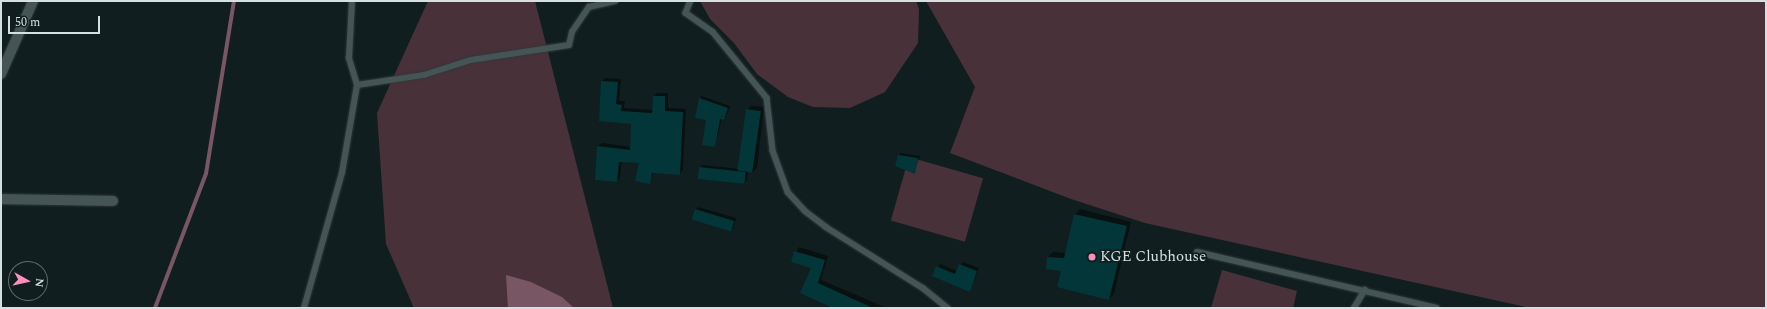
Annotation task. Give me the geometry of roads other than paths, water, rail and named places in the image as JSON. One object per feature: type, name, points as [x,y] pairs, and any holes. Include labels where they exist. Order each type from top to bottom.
[{"type":"street","points":[[1,74],[33,1]]},
{"type":"street","points":[[1,199],[113,201]]},
{"type":"lane","points":[[304,308],[342,173],[357,86],[349,58],[352,1]]},
{"type":"lane","points":[[357,86],[424,75],[471,60],[569,45],[572,32],[589,7],[615,1]]},
{"type":"lane","points":[[691,1],[686,13],[713,32],[767,98],[773,151],[788,192],[805,211],[826,227],[923,288],[948,308]]},
{"type":"lane","points":[[1197,252],[1437,308]]},
{"type":"lane","points":[[1354,308],[1365,290]]},
{"type":"waterway","points":[[155,308],[206,174],[234,1]]},
{"type":"place","name":"KGE Clubhouse","points":[[1092,257]]}]
